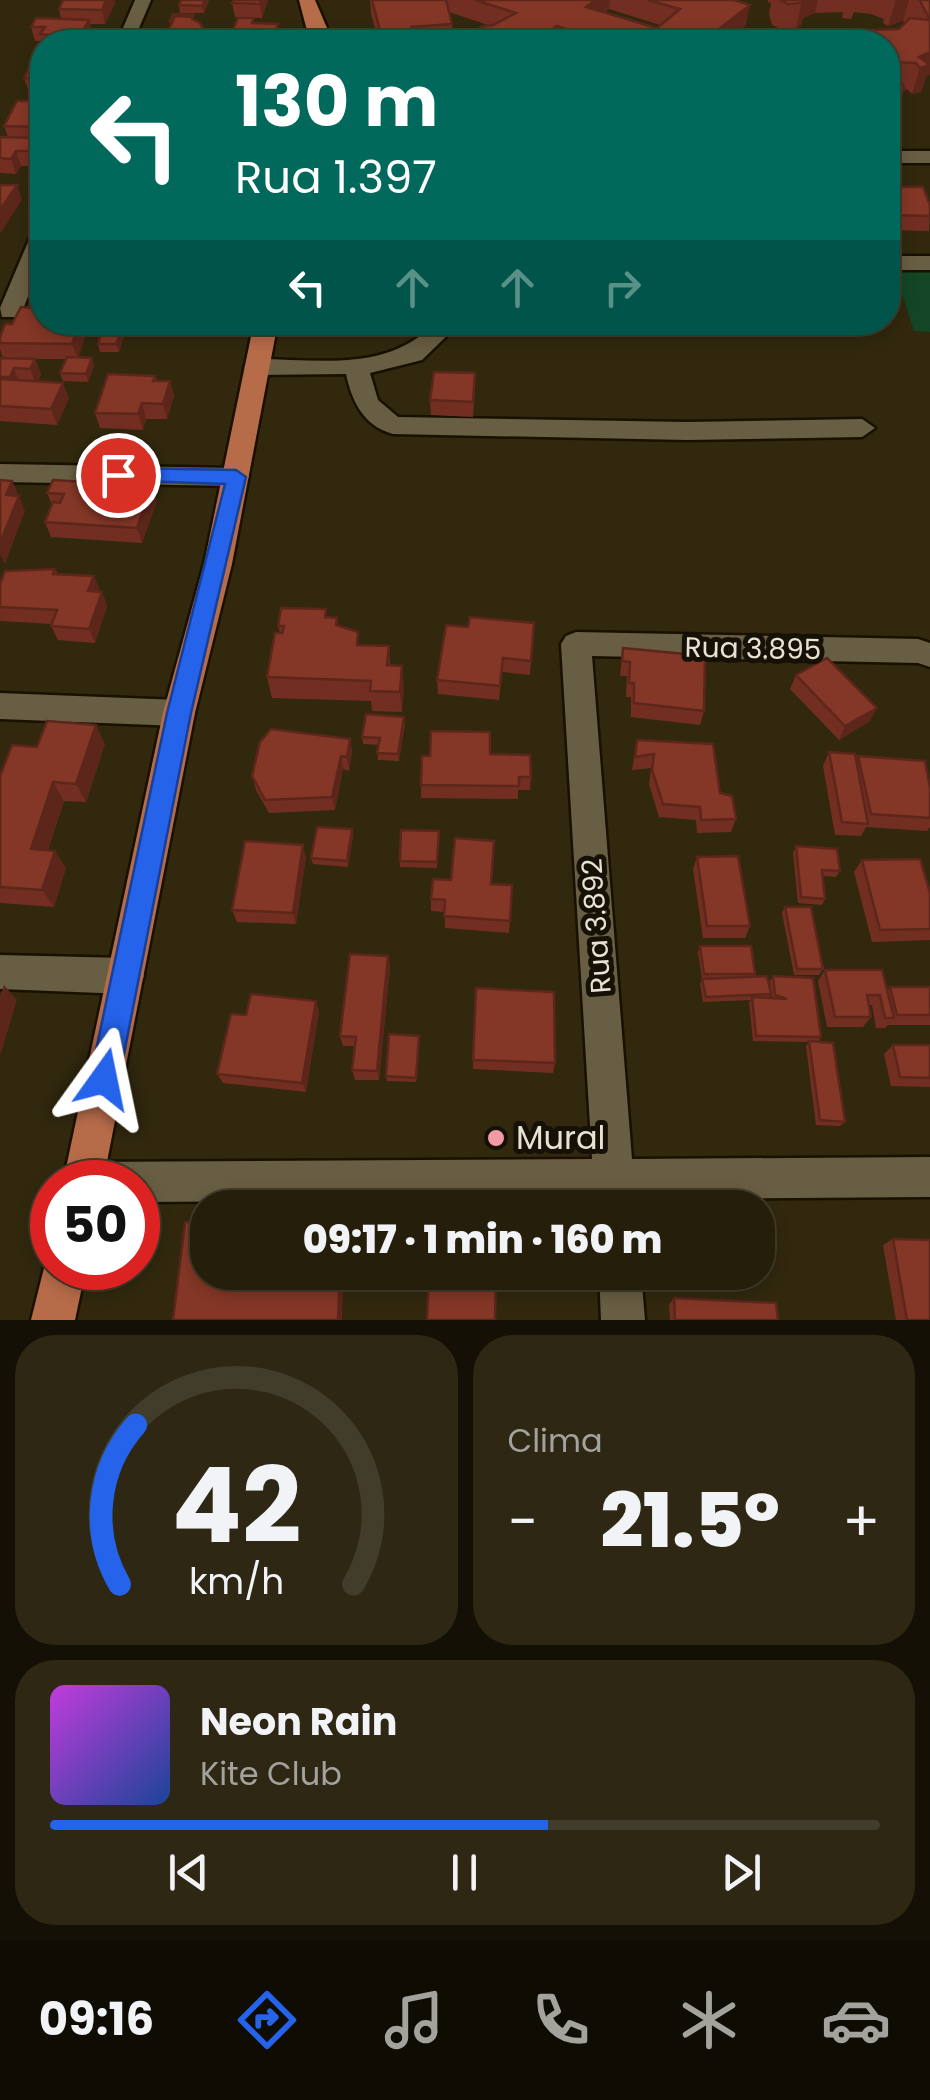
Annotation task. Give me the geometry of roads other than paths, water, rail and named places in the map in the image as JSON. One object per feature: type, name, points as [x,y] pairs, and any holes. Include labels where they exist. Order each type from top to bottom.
[{"type":"main road","points":[[307,0],[318,30]]},
{"type":"main road","points":[[88,1160],[179,713],[236,477],[263,335]]},
{"type":"main road","points":[[54,1320],[60,1290]]},
{"type":"street","points":[[129,30],[143,0]]},
{"type":"street","points":[[900,157],[930,157]]},
{"type":"street","points":[[5,312],[30,260]]},
{"type":"street","points":[[900,263],[930,263]]},
{"type":"street","points":[[256,366],[356,366],[407,356],[436,335]]},
{"type":"street","points":[[356,366],[363,400],[374,415],[393,425],[687,431],[862,428]]},
{"type":"street","points":[[0,473],[236,477]]},
{"type":"street","name":"Rua 3.895","points":[[576,644],[918,651],[930,655]]},
{"type":"street","name":"Rua 3.892","points":[[576,644],[614,1190]]},
{"type":"street","points":[[0,706],[179,713]]},
{"type":"street","points":[[0,972],[126,976]]},
{"type":"street","points":[[688,1190],[930,1177]]},
{"type":"street","points":[[160,1184],[437,1190]]},
{"type":"street","points":[[621,1290],[623,1320]]},
{"type":"place","name":"Mural","points":[[496,1138]]}]
